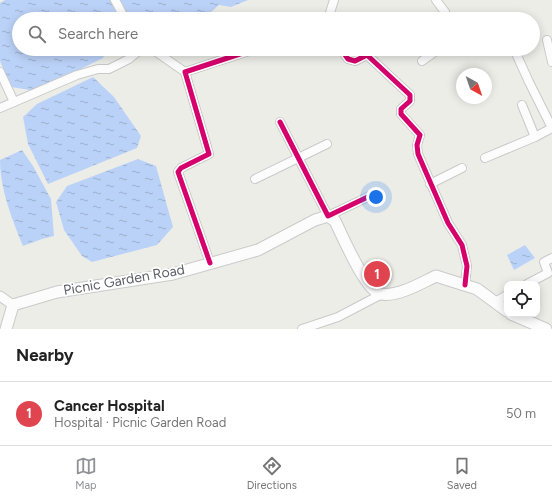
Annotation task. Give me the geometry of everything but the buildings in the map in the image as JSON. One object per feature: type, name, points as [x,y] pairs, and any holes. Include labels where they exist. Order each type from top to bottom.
[{"type":"main road","name":"Picnic Garden Road","points":[[13,305],[57,292],[173,274],[258,250],[315,220],[328,216]]},
{"type":"main road","points":[[328,216],[335,220],[361,273],[372,288],[380,295],[398,293],[436,276],[477,289],[504,309]]},
{"type":"main road","points":[[6,329],[13,305]]},
{"type":"main road","points":[[518,317],[546,329]]},
{"type":"street","points":[[115,0],[121,12]]},
{"type":"street","points":[[330,12],[334,0]]},
{"type":"street","points":[[436,0],[445,12]]},
{"type":"street","points":[[547,40],[552,62]]},
{"type":"street","points":[[0,108],[77,75],[98,69],[109,69],[133,56]]},
{"type":"street","points":[[162,56],[184,72],[209,154],[181,168],[178,172],[210,263]]},
{"type":"street","points":[[184,72],[233,56]]},
{"type":"street","points":[[346,56],[348,59],[355,61],[365,56]]},
{"type":"street","points":[[368,56],[410,95],[410,101],[401,109],[401,114],[420,135],[418,154],[448,223],[462,245],[467,266],[465,285]]},
{"type":"street","points":[[422,61],[429,56]]},
{"type":"street","points":[[485,158],[535,137],[552,128],[517,56]]},
{"type":"street","points":[[0,72],[14,102]]},
{"type":"street","points":[[522,105],[535,137]]},
{"type":"street","points":[[280,122],[328,216],[374,194]]},
{"type":"street","points":[[255,179],[297,157],[327,144]]},
{"type":"street","points":[[430,184],[462,168]]},
{"type":"street","points":[[532,281],[548,272],[544,262],[552,258]]},
{"type":"street","points":[[302,329],[338,317],[380,295]]},
{"type":"street","points":[[0,296],[13,305]]},
{"type":"street","points":[[494,302],[504,297]]},
{"type":"water","points":[[5,0],[112,0],[117,12],[12,12],[12,56],[104,56],[103,58],[36,91],[11,87],[0,61],[0,3]]},
{"type":"water","points":[[120,0],[248,0],[231,7],[219,5],[211,12],[126,12]]},
{"type":"water","points":[[93,77],[114,97],[141,136],[137,148],[48,184],[28,144],[23,117],[37,104]]},
{"type":"water","points":[[22,150],[33,166],[51,199],[54,236],[23,246],[4,193],[0,160]]},
{"type":"water","points":[[138,159],[156,166],[173,227],[157,245],[92,262],[82,256],[64,230],[56,202],[67,186]]},
{"type":"water","points":[[525,245],[535,258],[514,270],[507,255]]},
{"type":"cycle path","points":[[210,263],[178,172],[181,168],[209,154],[185,72],[234,56]]},
{"type":"cycle path","points":[[346,56],[348,59],[355,61],[365,56]]},
{"type":"cycle path","points":[[368,56],[410,95],[410,101],[401,109],[401,114],[420,135],[417,145],[418,154],[448,223],[462,245],[467,266],[465,285]]},
{"type":"cycle path","points":[[280,122],[328,216],[374,194]]},
{"type":"place","name":"Cancer Hospital","points":[[377,274]]}]
